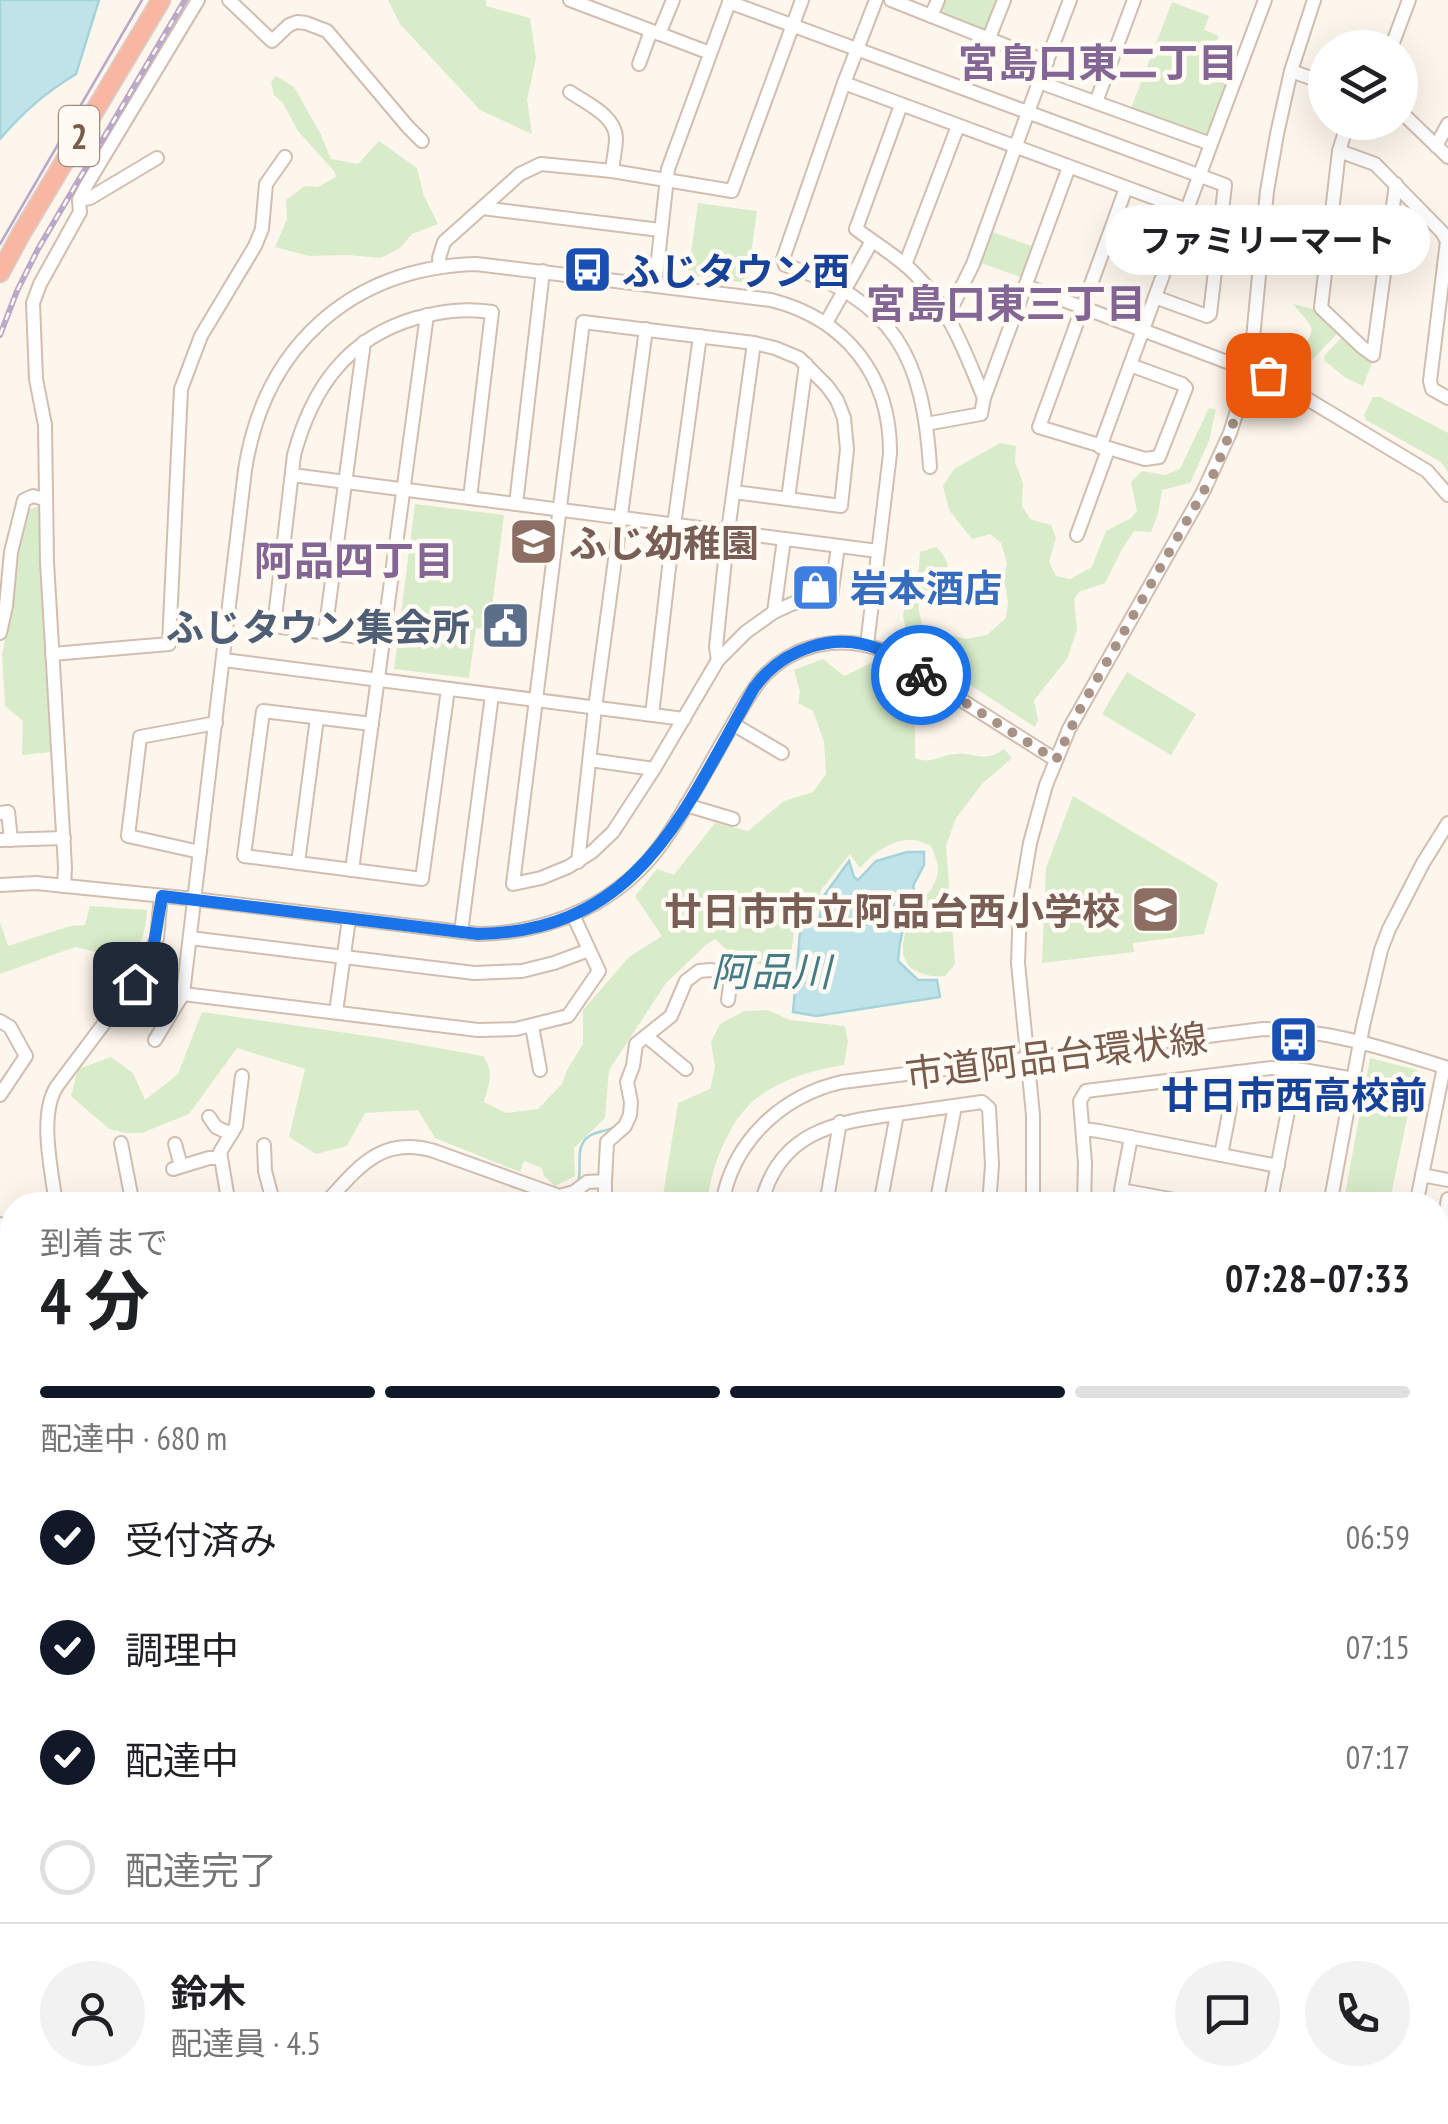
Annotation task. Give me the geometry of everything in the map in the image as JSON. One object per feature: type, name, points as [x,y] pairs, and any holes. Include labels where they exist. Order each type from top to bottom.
[{"type":"highway","name":"2","points":[[0,273],[161,0]]},
{"type":"street","points":[[64,886],[44,499],[45,425],[36,379],[33,303],[80,212],[80,200],[198,0]]},
{"type":"street","points":[[230,0],[272,41],[288,25],[297,22],[327,31],[422,142]]},
{"type":"street","points":[[570,0],[710,53]]},
{"type":"street","points":[[610,15],[616,0]]},
{"type":"street","points":[[639,64],[673,0]]},
{"type":"street","points":[[440,266],[444,242],[520,174],[542,164],[732,191],[802,0]]},
{"type":"street","points":[[876,0],[782,259],[785,265],[845,290],[876,314],[900,346],[920,388],[930,467]]},
{"type":"street","points":[[890,0],[1047,62]]},
{"type":"street","points":[[932,16],[938,0]]},
{"type":"street","points":[[989,38],[1004,0]]},
{"type":"street","points":[[947,317],[973,264],[1070,0]]},
{"type":"street","points":[[1096,102],[1134,0]]},
{"type":"street","points":[[1077,535],[1130,365],[1265,0]]},
{"type":"street","points":[[1033,1192],[1034,1132],[1018,983],[1020,902],[1032,833],[1056,760],[1079,711],[1214,473],[1230,433],[1250,370],[1267,190],[1291,71],[1314,0]]},
{"type":"street","points":[[1397,30],[1408,0]]},
{"type":"street","points":[[655,286],[668,169],[730,1],[1225,185],[1210,314],[1155,297]]},
{"type":"street","points":[[1291,71],[1308,77]]},
{"type":"street","points":[[1039,82],[1211,144]]},
{"type":"street","points":[[844,84],[1187,210]]},
{"type":"street","points":[[570,92],[609,119],[614,127],[612,171]]},
{"type":"street","points":[[901,105],[856,229],[918,276],[960,338],[984,398]]},
{"type":"street","points":[[1436,146],[1448,124]]},
{"type":"street","points":[[905,265],[958,126]]},
{"type":"street","points":[[1418,128],[1448,157]]},
{"type":"street","points":[[1342,140],[1321,308],[1374,355],[1396,184]]},
{"type":"street","points":[[1339,151],[1375,164],[1445,229],[1445,285],[1430,381],[1432,389],[1448,398]]},
{"type":"street","points":[[52,654],[169,644],[181,390],[201,336],[255,246],[262,229],[266,184],[285,157]]},
{"type":"street","points":[[80,200],[90,198],[157,158]]},
{"type":"street","points":[[926,424],[981,414],[1069,167]]},
{"type":"street","points":[[1126,188],[1039,427],[1146,459],[1160,457],[1186,388],[1130,365]]},
{"type":"street","points":[[482,208],[660,230]]},
{"type":"street","points":[[826,323],[872,241]]},
{"type":"street","points":[[1303,248],[1327,251]]},
{"type":"street","points":[[154,1040],[184,994],[255,422],[275,378],[303,338],[340,306],[382,282],[440,266],[476,264],[770,300],[800,309],[826,323],[850,343],[868,367],[886,409],[890,454],[867,645]]},
{"type":"street","points":[[516,504],[543,272]]},
{"type":"street","points":[[1026,286],[1264,373],[1414,462],[1448,495]]},
{"type":"street","points":[[383,640],[274,626],[294,455],[313,400],[336,368],[364,342],[392,326],[456,308],[492,312],[470,498]]},
{"type":"street","points":[[352,870],[426,315]]},
{"type":"street","points":[[734,492],[840,506],[847,449],[844,418],[827,386],[790,354],[754,343],[583,322],[512,883],[550,875],[600,846],[620,824],[718,660],[746,632],[774,612],[794,602],[831,597],[838,546]]},
{"type":"street","points":[[578,862],[646,329]]},
{"type":"street","points":[[652,715],[700,336]]},
{"type":"street","points":[[324,633],[364,342]]},
{"type":"street","points":[[718,660],[728,531],[754,343]]},
{"type":"street","points":[[788,499],[806,364]]},
{"type":"street","points":[[292,475],[878,551]]},
{"type":"street","points":[[0,633],[11,552],[24,500],[34,496],[44,499]]},
{"type":"street","points":[[774,612],[784,538]]},
{"type":"street","points":[[0,884],[25,882],[194,899],[461,932],[511,932],[543,926],[604,899],[642,868],[663,843],[758,683],[788,656],[826,643],[846,642],[884,651],[1056,760]]},
{"type":"street","points":[[224,660],[684,719]]},
{"type":"street","points":[[372,724],[263,711],[244,856],[422,880],[448,690]]},
{"type":"street","points":[[461,932],[492,695]]},
{"type":"street","points":[[298,863],[317,718]]},
{"type":"street","points":[[200,852],[128,836],[135,777],[140,738],[216,723]]},
{"type":"street","points":[[734,724],[782,753]]},
{"type":"street","points":[[590,760],[654,770]]},
{"type":"street","points":[[686,805],[733,820]]},
{"type":"street","points":[[0,813],[8,812],[6,840],[64,838]]},
{"type":"street","points":[[1332,1192],[1376,965],[1388,928],[1448,823]]},
{"type":"street","points":[[55,1192],[47,1119],[50,1098],[142,974],[156,938],[162,896]]},
{"type":"street","points":[[184,994],[478,1030],[532,1026],[568,1016],[600,971],[573,916]]},
{"type":"street","points":[[336,1012],[349,919]]},
{"type":"street","points":[[190,938],[490,974],[538,967],[589,950]]},
{"type":"street","points":[[606,1192],[606,1146],[630,1114],[627,1082],[636,1044],[673,1014],[686,981],[694,974],[710,970],[732,972],[756,976],[769,985]]},
{"type":"street","points":[[728,1000],[732,972]]},
{"type":"street","points":[[0,1022],[10,1027],[26,1056],[0,1095]]},
{"type":"street","points":[[532,1026],[540,1070]]},
{"type":"street","name":"市道阿品台環状線","points":[[726,1192],[746,1144],[776,1112],[801,1096],[842,1082],[1263,1029],[1310,1031],[1446,1068]]},
{"type":"street","points":[[646,1036],[686,1070]]},
{"type":"street","points":[[1085,1192],[1080,1101],[1086,1091],[1271,1068],[1354,1079]]},
{"type":"street","points":[[1419,1192],[1446,1068]]},
{"type":"street","points":[[1273,1192],[1296,1069]]},
{"type":"street","points":[[1221,1155],[1237,1072]]},
{"type":"street","points":[[227,1192],[220,1152],[236,1126],[242,1076]]},
{"type":"street","points":[[766,1192],[774,1172],[791,1150],[812,1134],[840,1122],[982,1102],[989,1108],[990,1192]]},
{"type":"street","points":[[938,1192],[955,1106]]},
{"type":"street","points":[[882,1192],[897,1114]]},
{"type":"street","points":[[210,1117],[216,1127],[231,1134]]},
{"type":"street","points":[[828,1192],[840,1122]]},
{"type":"street","points":[[1083,1130],[1278,1166]]},
{"type":"street","points":[[1130,1137],[1121,1190],[1132,1192]]},
{"type":"street","points":[[121,1143],[130,1192]]},
{"type":"street","points":[[174,1144],[177,1167],[220,1158]]},
{"type":"street","points":[[264,1145],[271,1192]]},
{"type":"street","points":[[336,1192],[375,1155],[410,1146],[546,1192]]},
{"type":"street","points":[[1422,1176],[1448,1180]]},
{"type":"street","points":[[574,1192],[587,1182],[606,1181]]},
{"type":"street","points":[[529,1192],[530,1187]]},
{"type":"green space","points":[[388,0],[486,0],[486,6],[530,18],[536,58],[527,100],[532,134],[480,110],[400,24]]},
{"type":"green space","points":[[944,0],[999,0],[986,32],[939,14]]},
{"type":"green space","points":[[1172,2],[1209,16],[1204,30],[1219,36],[1211,56],[1233,65],[1205,138],[1130,111]]},
{"type":"green space","points":[[276,76],[294,87],[331,159],[358,164],[379,141],[417,168],[424,196],[438,224],[412,234],[400,248],[381,258],[309,256],[275,247],[287,219],[286,200],[305,186],[318,187],[336,177],[274,95],[271,82]]},
{"type":"green space","points":[[698,203],[757,211],[747,283],[688,275]]},
{"type":"green space","points":[[992,232],[1032,246],[1021,277],[981,263]]},
{"type":"green space","points":[[1293,304],[1313,309],[1338,333],[1308,364],[1301,358],[1311,326]]},
{"type":"green space","points":[[1342,337],[1372,363],[1363,386],[1325,361],[1324,356]]},
{"type":"green space","points":[[1373,397],[1380,397],[1448,433],[1448,472],[1441,462],[1366,420],[1364,415]]},
{"type":"green space","points":[[1209,408],[1216,409],[1209,441],[1190,483],[1162,490],[1151,532],[1134,531],[1105,583],[1079,592],[1074,599],[1077,630],[1067,659],[1034,700],[1038,720],[1035,727],[910,646],[903,616],[906,598],[918,578],[920,552],[936,547],[947,562],[949,592],[938,594],[929,588],[918,606],[923,629],[966,639],[987,635],[1006,618],[1007,563],[1001,543],[990,534],[972,539],[949,510],[943,486],[954,469],[1000,443],[1016,446],[1015,462],[1023,483],[1022,506],[1030,519],[1051,525],[1056,538],[1049,562],[1056,576],[1070,579],[1092,567],[1106,531],[1137,511],[1131,482],[1142,471],[1165,475],[1180,469]]},
{"type":"green space","points":[[415,504],[504,515],[489,629],[476,628],[469,678],[394,669]]},
{"type":"green space","points":[[39,506],[51,752],[22,755],[23,721],[5,706],[2,654],[11,614],[17,552],[28,510]]},
{"type":"green space","points":[[823,659],[844,676],[871,663],[904,684],[898,695],[915,727],[915,758],[931,760],[963,754],[985,757],[1004,749],[1012,758],[982,784],[956,818],[946,846],[955,964],[945,976],[929,976],[914,970],[903,950],[911,918],[937,876],[931,846],[914,840],[900,841],[877,852],[860,868],[850,854],[821,890],[816,913],[809,919],[796,917],[789,969],[739,961],[715,939],[666,983],[609,1070],[605,1118],[574,1148],[575,1176],[555,1186],[544,1176],[542,1168],[524,1161],[520,1172],[435,1138],[418,1110],[365,1113],[347,1146],[316,1154],[289,1137],[305,1069],[237,1048],[189,1114],[142,1133],[109,1129],[71,1096],[78,1069],[111,1057],[133,1073],[145,1100],[178,1074],[202,1012],[483,1056],[490,1073],[484,1102],[506,1113],[538,1109],[562,1084],[583,1044],[583,1010],[629,957],[662,936],[635,896],[657,869],[674,875],[715,823],[748,831],[784,801],[813,792],[826,774],[824,742],[813,711],[798,703],[800,692],[794,670]]},
{"type":"green space","points":[[1127,672],[1196,714],[1171,755],[1102,714]]},
{"type":"green space","points":[[1073,796],[1218,883],[1204,934],[1133,943],[1134,952],[1042,963],[1046,868]]},
{"type":"green space","points":[[90,906],[147,910],[142,938],[130,962],[75,947],[0,974],[0,922],[8,946],[85,925]]},
{"type":"green space","points":[[768,1010],[790,1020],[845,1026],[848,1042],[844,1065],[794,1078],[750,1104],[720,1151],[710,1192],[663,1192],[678,1103],[710,1089],[715,1067],[711,1042],[720,1024],[744,1011]]},
{"type":"green space","points":[[1370,1058],[1417,1070],[1392,1192],[1345,1192]]},
{"type":"water","points":[[0,0],[99,0],[76,74],[35,103],[0,139]]},
{"type":"water","points":[[907,852],[924,852],[924,865],[913,886],[916,895],[903,927],[898,961],[918,980],[937,980],[940,997],[816,1016],[793,1012],[801,922],[813,925],[819,921],[823,897],[849,861],[858,880],[876,861]]},
{"type":"waterway","name":"阿品川","points":[[757,970],[798,976]]},
{"type":"waterway","name":"阿品川","points":[[632,1040],[664,1014]]},
{"type":"waterway","name":"阿品川","points":[[578,1182],[580,1150],[585,1139],[615,1127]]},
{"type":"waterway","name":"阿品川","points":[[349,1169],[372,1150],[393,1143]]},
{"type":"tram line","points":[[0,244],[142,0]]},
{"type":"railway","points":[[0,335],[38,249],[185,0]]},
{"type":"way so far","points":[[921,675],[1056,760],[1079,711],[1214,473],[1250,370],[1268,375]]},
{"type":"place","name":"ふじタウン西","points":[[587,270]]},
{"type":"place","name":"ファミリーマート","points":[[1268,375]]},
{"type":"place","name":"ふじ幼稚園","points":[[534,542]]},
{"type":"place","name":"岩本酒店","points":[[815,587]]},
{"type":"place","name":"ふじタウン集会所","points":[[505,626]]},
{"type":"place","name":"廿日市市立阿品台西小学校","points":[[1155,910]]},
{"type":"place","name":"廿日市西高校前","points":[[1294,1040]]},
{"type":"district","name":"宮島口東二丁目","points":[[1098,62]]},
{"type":"district","name":"宮島口東三丁目","points":[[1006,303]]},
{"type":"district","name":"阿品四丁目","points":[[354,560]]},
{"type":"route","points":[[135,984],[153,950],[162,896],[478,934],[527,930],[573,916],[617,890],[653,856],[754,688],[782,660],[812,646],[852,643],[884,651],[921,675]]}]
